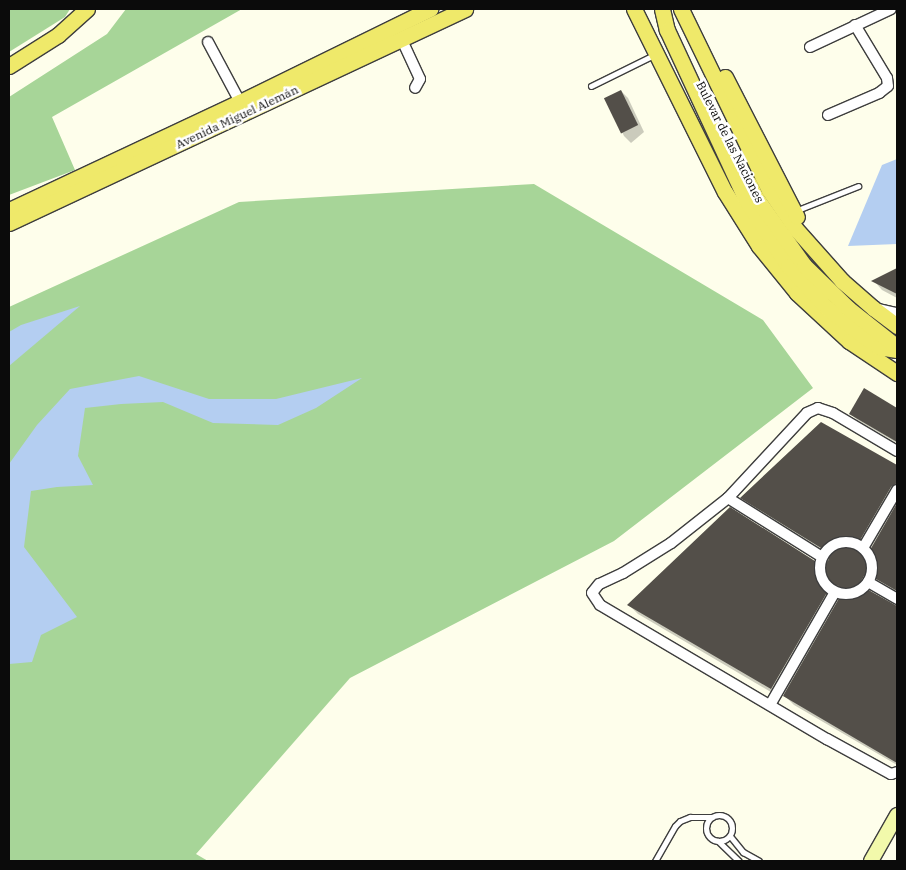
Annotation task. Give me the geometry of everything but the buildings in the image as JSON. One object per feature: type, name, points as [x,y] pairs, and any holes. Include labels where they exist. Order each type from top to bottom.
[{"type":"main road","points":[[9,66],[29,56],[58,35],[87,9]]},
{"type":"main road","name":"Avenida Miguel Alemán","points":[[9,210],[240,102],[430,9]]},
{"type":"main road","name":"Avenida Miguel Alemán","points":[[9,223],[464,9]]},
{"type":"main road","points":[[634,9],[724,192],[759,246],[797,293],[849,342],[897,373]]},
{"type":"main road","points":[[663,9],[667,30],[750,208],[788,266],[827,308],[878,347],[897,349]]},
{"type":"main road","name":"Bulevar de las Naciones","points":[[663,9],[755,196],[804,265],[848,308],[897,349]]},
{"type":"main road","name":"Bulevar de las Naciones","points":[[681,9],[769,190],[795,228],[842,281],[897,326]]},
{"type":"main road","points":[[689,9],[810,243]]},
{"type":"main road","points":[[871,861],[897,815]]},
{"type":"street","points":[[810,47],[891,9]]},
{"type":"street","points":[[828,115],[879,93],[888,86],[887,78],[855,25]]},
{"type":"street","points":[[402,38],[420,79],[415,88]]},
{"type":"street","points":[[208,42],[240,102]]},
{"type":"street","points":[[873,308],[897,313]]},
{"type":"street","points":[[897,451],[833,413],[818,408],[807,413],[728,498],[671,542],[623,573],[599,584],[592,593],[600,605],[770,705],[891,774],[897,772]]},
{"type":"street","points":[[863,548],[897,490]]},
{"type":"street","points":[[728,498],[822,557]]},
{"type":"street","points":[[840,543],[852,543],[863,548],[868,553],[873,568],[868,582],[859,591],[847,594],[834,592],[821,577],[822,557],[830,548],[840,543]]},
{"type":"street","points":[[868,582],[897,599]]},
{"type":"street","points":[[770,705],[834,592]]},
{"type":"lane","points":[[591,86],[656,54]]},
{"type":"lane","points":[[794,212],[858,186]]},
{"type":"lane","points":[[655,861],[675,826],[680,821],[690,817],[712,818],[721,815],[729,819],[732,827],[730,836]]},
{"type":"lane","points":[[712,818],[707,825],[708,834],[739,861]]},
{"type":"lane","points":[[718,841],[730,836]]},
{"type":"lane","points":[[730,836],[743,852],[759,861]]},
{"type":"green space","points":[[9,9],[70,9],[65,17],[9,52]]},
{"type":"green space","points":[[126,9],[242,9],[52,117],[75,170],[9,195],[9,97],[107,34]]},
{"type":"green space","points":[[534,184],[763,320],[813,388],[614,541],[350,678],[196,854],[208,861],[9,861],[9,307],[239,202]]},
{"type":"water","points":[[897,159],[897,244],[848,246],[882,165]]},
{"type":"water","points":[[80,306],[9,366],[9,332],[21,325]]},
{"type":"water","points":[[139,376],[209,399],[276,399],[362,378],[316,408],[278,425],[213,423],[163,402],[85,408],[78,456],[93,485],[31,491],[24,547],[77,617],[41,635],[32,662],[9,664],[9,464],[37,425],[70,389]]}]
